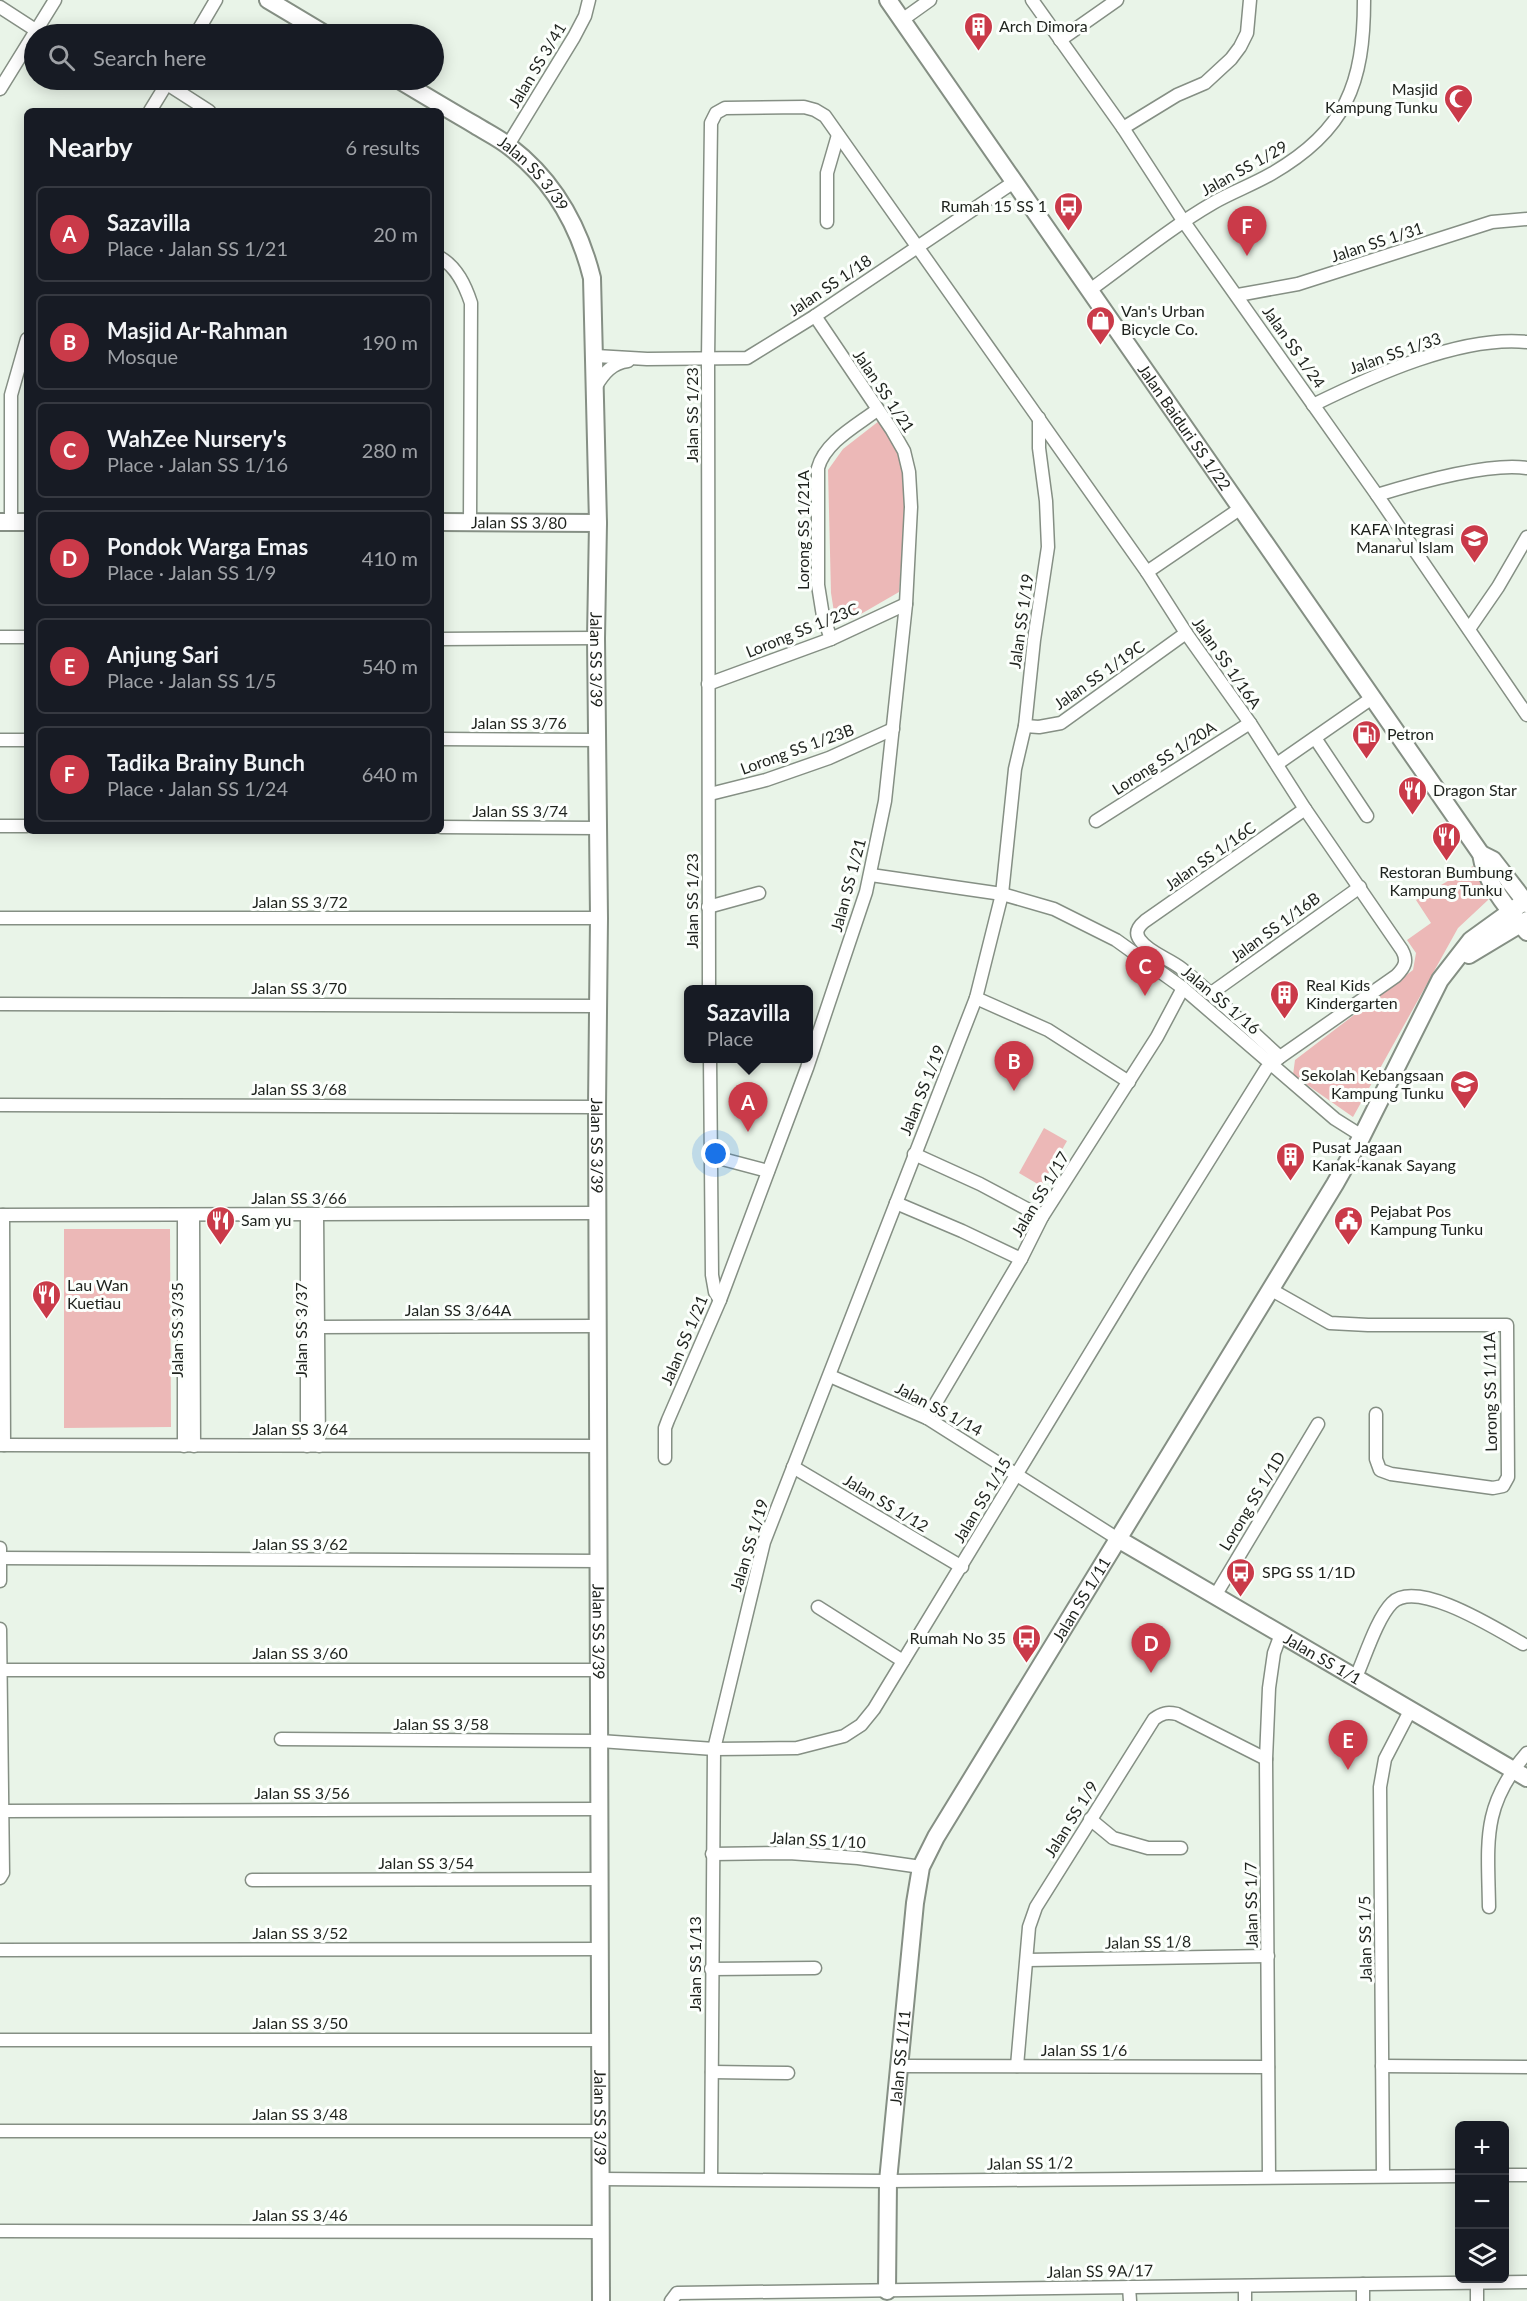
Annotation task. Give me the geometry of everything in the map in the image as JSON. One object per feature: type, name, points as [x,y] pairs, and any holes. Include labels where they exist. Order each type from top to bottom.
[{"type":"street","points":[[41,24],[55,0]]},
{"type":"street","points":[[202,24],[216,0]]},
{"type":"street","points":[[268,0],[308,24]]},
{"type":"street","name":"Jalan SS 3/41","points":[[508,146],[574,37],[585,16],[589,0]]},
{"type":"street","name":"Jalan Baiduri SS 1/22","points":[[888,0],[1481,854],[1493,860],[1519,894],[1521,922]]},
{"type":"street","points":[[902,20],[930,0]]},
{"type":"street","name":"Jalan SS 1/24","points":[[1032,0],[1123,128],[1184,222],[1238,295],[1527,715]]},
{"type":"street","points":[[1060,40],[1116,0]]},
{"type":"street","points":[[1123,128],[1177,95],[1205,83],[1231,59],[1247,33],[1250,0]]},
{"type":"street","name":"Jalan SS 1/29","points":[[1090,290],[1184,222],[1212,204],[1270,175],[1315,145],[1346,105],[1361,62],[1364,0]]},
{"type":"street","points":[[0,7],[26,24]]},
{"type":"street","points":[[0,89],[24,51]]},
{"type":"street","points":[[152,108],[163,90]]},
{"type":"street","points":[[179,90],[205,108]]},
{"type":"street","name":"Jalan SS 3/39","points":[[416,90],[508,146],[545,180],[577,230],[592,278],[596,356],[598,523],[596,638],[599,918],[597,1107],[600,1446],[600,2301]]},
{"type":"street","name":"Jalan SS 1/23","points":[[709,985],[708,360],[711,123],[716,113],[725,108],[804,107],[825,116],[918,245]]},
{"type":"street","points":[[827,222],[827,173],[838,135]]},
{"type":"street","name":"Jalan SS 1/18","points":[[596,356],[708,360],[747,358],[815,316],[1014,182]]},
{"type":"street","name":"Jalan SS 1/31","points":[[1238,295],[1298,284],[1492,222],[1527,219]]},
{"type":"street","name":"Jalan SS 1/16A","points":[[918,245],[1147,572],[1406,957],[1406,964],[1396,976],[1276,1061]]},
{"type":"street","points":[[444,261],[465,285],[471,303],[470,522]]},
{"type":"street","name":"Jalan SS 1/21","points":[[813,1050],[870,875],[885,801],[906,604],[912,507],[909,472],[904,451],[815,316]]},
{"type":"street","name":"Jalan SS 1/33","points":[[1313,405],[1353,385],[1419,359],[1477,345],[1514,340],[1527,342]]},
{"type":"street","points":[[13,522],[5,395],[24,347]]},
{"type":"street","name":"Jalan SS 1/18","points":[[596,386],[604,373],[613,366],[623,362],[647,359]]},
{"type":"street","name":"Lorong SS 1/21A","points":[[831,639],[823,616],[818,585],[818,468],[822,456],[831,446],[877,410]]},
{"type":"street","name":"Jalan SS 1/19","points":[[714,1749],[764,1542],[976,998],[1002,894],[1015,769],[1025,726],[1034,640],[1048,547],[1039,418]]},
{"type":"street","points":[[1377,495],[1411,484],[1461,474],[1500,467],[1527,468]]},
{"type":"street","points":[[1147,572],[1241,508]]},
{"type":"street","name":"Jalan SS 3/80","points":[[444,522],[598,523]]},
{"type":"street","points":[[1469,629],[1498,587],[1527,537]]},
{"type":"street","name":"Lorong SS 1/23C","points":[[708,684],[831,639],[906,604]]},
{"type":"street","name":"Jalan SS 1/19C","points":[[1025,726],[1039,727],[1061,723],[1186,633]]},
{"type":"street","points":[[0,637],[24,637]]},
{"type":"street","points":[[444,639],[596,638]]},
{"type":"street","points":[[1277,764],[1372,698]]},
{"type":"street","name":"Lorong SS 1/20A","points":[[1096,821],[1250,723]]},
{"type":"street","name":"Lorong SS 1/23B","points":[[710,794],[766,780],[829,758],[892,729]]},
{"type":"street","points":[[1315,738],[1367,816]]},
{"type":"street","name":"Jalan SS 3/76","points":[[444,739],[598,740]]},
{"type":"street","points":[[0,740],[24,740]]},
{"type":"street","name":"Jalan SS 1/16C","points":[[1137,933],[1145,921],[1305,809]]},
{"type":"street","points":[[0,826],[24,826]]},
{"type":"street","name":"Jalan SS 3/74","points":[[444,827],[598,828]]},
{"type":"street","name":"Jalan SS 1/16","points":[[870,875],[1002,894],[1054,909],[1106,935],[1183,988],[1276,1061]]},
{"type":"street","name":"Jalan SS 1/16B","points":[[1210,994],[1359,887]]},
{"type":"street","points":[[708,907],[759,893]]},
{"type":"street","points":[[1519,894],[1496,906],[1482,940],[1510,940],[1527,943]]},
{"type":"street","name":"Jalan SS 1/11","points":[[897,2294],[888,2181],[915,1903],[921,1867],[981,1762],[1270,1289],[1297,1250],[1362,1136],[1440,980],[1461,950],[1521,922],[1519,894]]},
{"type":"street","name":"Jalan SS 3/72","points":[[0,918],[599,918]]},
{"type":"street","name":"Jalan SS 1/16","points":[[1137,933],[1145,945],[1181,968],[1210,994],[1335,1119],[1362,1136]]},
{"type":"street","name":"Jalan SS 1/17","points":[[927,1418],[1021,1259],[1042,1217],[1157,1037],[1183,988]]},
{"type":"street","points":[[976,998],[1048,1030],[1129,1082]]},
{"type":"street","name":"Jalan SS 3/70","points":[[0,1005],[598,1006]]},
{"type":"street","name":"Jalan SS 1/15","points":[[600,1741],[714,1749],[798,1748],[844,1736],[861,1725],[874,1709],[962,1567],[1016,1474],[1266,1069],[1276,1061]]},
{"type":"street","points":[[710,1063],[712,1275],[720,1300]]},
{"type":"street","name":"Jalan SS 1/21","points":[[665,1458],[665,1428],[720,1300],[809,1063]]},
{"type":"street","name":"Jalan SS 3/68","points":[[0,1105],[597,1107]]},
{"type":"street","points":[[914,1154],[980,1184],[1042,1217]]},
{"type":"street","points":[[711,1156],[768,1170]]},
{"type":"street","points":[[896,1203],[1021,1259]]},
{"type":"street","name":"Jalan SS 3/66","points":[[1,1215],[598,1213]]},
{"type":"street","name":"Jalan SS 3/37","points":[[312,1214],[318,1327],[313,1446]]},
{"type":"street","name":"Jalan SS 3/37","points":[[312,1214],[313,1446]]},
{"type":"street","points":[[1,1215],[2,1445]]},
{"type":"street","name":"Jalan SS 3/35","points":[[189,1215],[189,1446]]},
{"type":"street","name":"Lorong SS 1/11A","points":[[1270,1289],[1330,1323],[1507,1325],[1508,1478],[1503,1486],[1493,1488],[1391,1474],[1380,1470],[1376,1459],[1376,1414]]},
{"type":"street","name":"Jalan SS 3/64A","points":[[318,1327],[599,1326]]},
{"type":"street","name":"Jalan SS 1/14","points":[[830,1376],[927,1418],[1118,1539]]},
{"type":"street","name":"Lorong SS 1/1D","points":[[1215,1596],[1318,1424]]},
{"type":"street","name":"Jalan SS 3/64","points":[[2,1445],[600,1446]]},
{"type":"street","name":"Jalan SS 1/12","points":[[793,1467],[962,1567]]},
{"type":"street","name":"Jalan SS 1/1","points":[[1118,1539],[1520,1773]]},
{"type":"street","points":[[0,1548],[0,1581]]},
{"type":"street","name":"Jalan SS 3/62","points":[[0,1558],[600,1562]]},
{"type":"street","points":[[1356,1677],[1385,1611],[1394,1600],[1408,1596],[1429,1598],[1439,1602],[1479,1619],[1523,1644]]},
{"type":"street","points":[[818,1607],[903,1661]]},
{"type":"street","points":[[0,1629],[3,1811],[3,1873],[0,1878]]},
{"type":"street","name":"Jalan SS 1/7","points":[[1269,2178],[1266,1759],[1269,1689],[1274,1653],[1281,1634]]},
{"type":"street","name":"Jalan SS 3/60","points":[[0,1670],[600,1670]]},
{"type":"street","name":"Jalan SS 1/5","points":[[1383,2176],[1382,2066],[1386,1963],[1381,1773],[1385,1759],[1411,1709]]},
{"type":"street","name":"Jalan SS 1/9","points":[[1017,2066],[1028,1960],[1029,1927],[1036,1907],[1154,1719],[1169,1712],[1177,1714],[1266,1759]]},
{"type":"street","name":"Jalan SS 3/58","points":[[281,1739],[600,1741]]},
{"type":"street","name":"Jalan SS 1/13","points":[[711,2180],[714,1749]]},
{"type":"street","points":[[1489,1907],[1490,1825],[1494,1806],[1505,1781],[1520,1773],[1527,1753]]},
{"type":"street","name":"Jalan SS 3/56","points":[[3,1811],[600,1809]]},
{"type":"street","points":[[1090,1819],[1113,1838],[1148,1848],[1181,1848]]},
{"type":"street","name":"Jalan SS 1/10","points":[[712,1854],[789,1853],[858,1858],[921,1867]]},
{"type":"street","name":"Jalan SS 3/54","points":[[252,1880],[600,1880]]},
{"type":"street","name":"Jalan SS 3/52","points":[[0,1950],[600,1949]]},
{"type":"street","name":"Jalan SS 1/8","points":[[1028,1960],[1268,1956]]},
{"type":"street","points":[[711,1969],[815,1968]]},
{"type":"street","name":"Jalan SS 3/50","points":[[0,2040],[600,2040]]},
{"type":"street","name":"Jalan SS 1/6","points":[[899,2066],[1268,2067]]},
{"type":"street","points":[[1382,2066],[1527,2067]]},
{"type":"street","points":[[712,2072],[788,2073]]},
{"type":"street","name":"Jalan SS 3/48","points":[[0,2131],[600,2131]]},
{"type":"street","points":[[1509,2175],[1527,2175]]},
{"type":"street","name":"Jalan SS 1/2","points":[[600,2179],[888,2181],[1455,2176]]},
{"type":"street","name":"Jalan SS 3/46","points":[[0,2231],[600,2232]]},
{"type":"street","name":"Jalan SS 9A/17","points":[[1509,2282],[1527,2282]]},
{"type":"street","points":[[1477,2283],[1477,2301]]},
{"type":"street","name":"Jalan SS 9A/17","points":[[672,2298],[677,2294],[1012,2295],[1130,2288],[1477,2283]]},
{"type":"street","points":[[1363,2284],[1363,2301]]},
{"type":"street","points":[[1245,2286],[1245,2301]]},
{"type":"street","points":[[1130,2288],[1130,2301]]},
{"type":"shaded area","points":[[879,421],[899,450],[906,504],[899,592],[854,618],[841,619],[834,612],[831,593],[828,470],[843,449]]},
{"type":"shaded area","points":[[1473,866],[1486,888],[1488,900],[1458,928],[1353,1117],[1293,1075],[1295,1060],[1413,970],[1416,953],[1407,940],[1431,923],[1416,900]]},
{"type":"shaded area","points":[[1044,1128],[1067,1141],[1041,1186],[1019,1173]]},
{"type":"shaded area","points":[[64,1229],[170,1229],[171,1427],[64,1428]]},
{"type":"place","name":"Arch Dimora","points":[[978,52]]},
{"type":"place","name":"Masjid Kampung Tunku","points":[[1459,124]]},
{"type":"place","name":"Rumah 15 SS 1","points":[[1068,232]]},
{"type":"place","name":"Tadika Brainy Bunch","points":[[1247,256]]},
{"type":"place","name":"Van's Urban Bicycle Co.","points":[[1100,346]]},
{"type":"place","name":"KAFA Integrasi Manarul Islam","points":[[1475,564]]},
{"type":"place","name":"Petron","points":[[1366,760]]},
{"type":"place","name":"Dragon Star","points":[[1412,816]]},
{"type":"place","name":"Restoran Bumbung Kampung Tunku","points":[[1446,862]]},
{"type":"place","name":"WahZee Nursery's","points":[[1145,996]]},
{"type":"place","name":"Real Kids Kindergarten","points":[[1285,1020]]},
{"type":"place","name":"Masjid Ar-Rahman","points":[[1014,1091]]},
{"type":"place","name":"Sekolah Kebangsaan Kampung Tunku","points":[[1465,1110]]},
{"type":"place","name":"Sazavilla","points":[[748,1132]]},
{"type":"place","name":"Pusat Jagaan Kanak-kanak Sayang","points":[[1291,1182]]},
{"type":"place","name":"Sam yu","points":[[220,1246]]},
{"type":"place","name":"Pejabat Pos Kampung Tunku","points":[[1349,1246]]},
{"type":"place","name":"Lau Wan Kuetiau","points":[[46,1320]]},
{"type":"place","name":"SPG SS 1/1D","points":[[1241,1598]]},
{"type":"place","name":"Rumah No 35","points":[[1027,1664]]},
{"type":"place","name":"Pondok Warga Emas","points":[[1151,1673]]},
{"type":"place","name":"Anjung Sari","points":[[1348,1770]]}]
